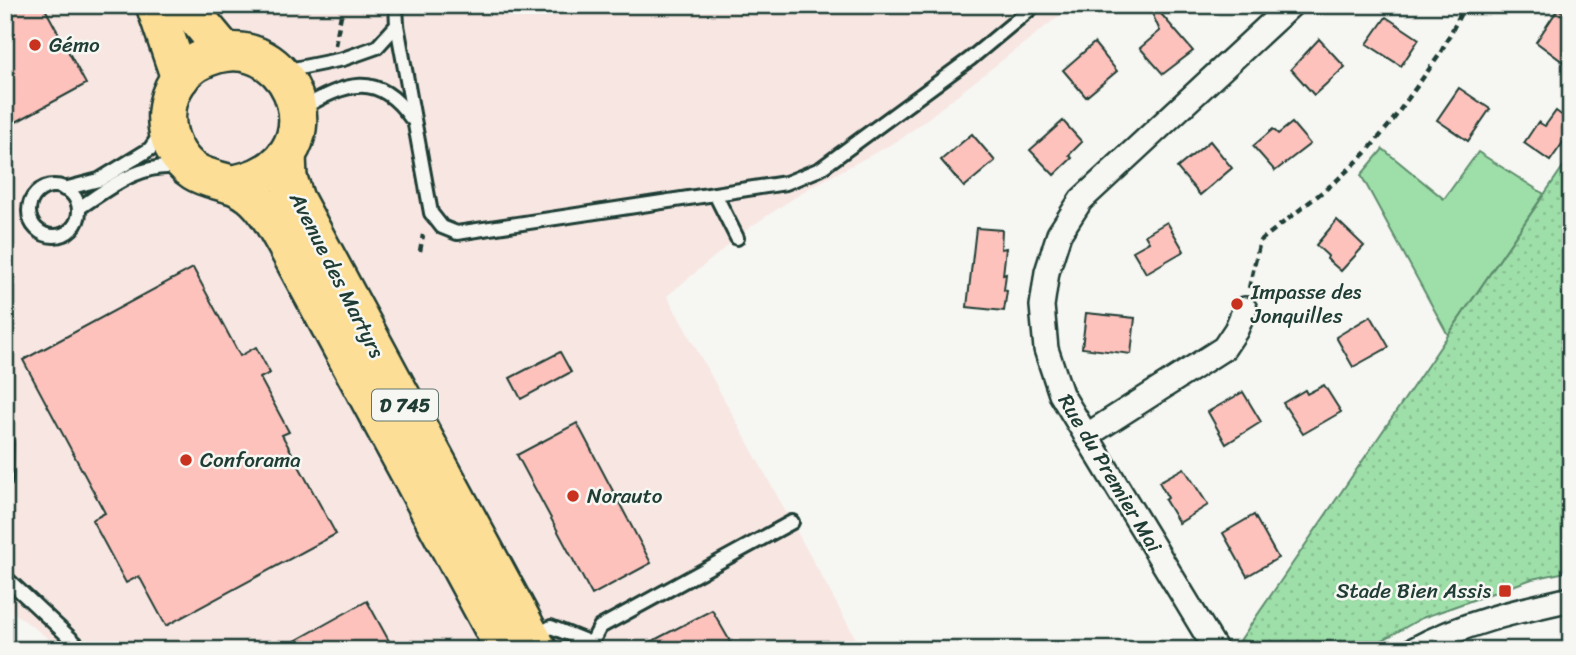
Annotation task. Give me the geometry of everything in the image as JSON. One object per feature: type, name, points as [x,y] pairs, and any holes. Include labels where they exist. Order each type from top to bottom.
[{"type":"main road","points":[[155,5],[180,78]]},
{"type":"main road","points":[[186,5],[225,52]]},
{"type":"main road","points":[[225,52],[254,56],[280,72],[292,90],[298,111],[294,142],[287,155],[273,170],[255,180],[235,184],[212,180],[193,170],[175,150],[167,124],[167,107],[180,78],[200,61],[225,52]]},
{"type":"main road","name":"Avenue des Martyrs","points":[[287,155],[288,178],[295,199],[525,646]]},
{"type":"main road","name":"Avenue des Martyrs","points":[[235,184],[253,196],[285,243],[462,566],[525,646]]},
{"type":"street","name":"Rue du Premier Mai","points":[[1216,650],[1061,394],[1046,349],[1042,306],[1047,272],[1059,234],[1081,200],[1291,5]]},
{"type":"street","points":[[1086,436],[1224,348],[1245,309]]},
{"type":"street","points":[[1413,650],[1462,628],[1519,610],[1571,599]]},
{"type":"lane","points":[[396,5],[397,25],[430,213],[442,227],[457,233],[786,183],[820,170],[930,90],[1035,5]]},
{"type":"lane","points":[[280,72],[343,59],[377,47],[397,25]]},
{"type":"lane","points":[[298,111],[332,91],[359,85],[381,88],[399,101],[415,124]]},
{"type":"lane","points":[[64,189],[99,180],[150,149],[167,124]]},
{"type":"lane","points":[[79,208],[113,186],[145,170],[166,166],[193,170]]},
{"type":"lane","points":[[53,186],[64,189],[74,197],[79,208],[78,220],[67,233],[51,236],[36,229],[29,214],[33,198],[45,188],[53,186]]},
{"type":"lane","points":[[715,194],[737,238]]},
{"type":"lane","points":[[5,481],[6,443]]},
{"type":"lane","points":[[462,566],[492,598],[525,646],[551,627],[590,646],[600,627],[792,522]]},
{"type":"lane","points":[[5,567],[8,580],[83,650]]},
{"type":"path","points":[[335,49],[343,5]]},
{"type":"path","points":[[1245,309],[1260,241],[1335,182],[1365,154],[1440,54],[1465,5]]},
{"type":"path","points":[[420,251],[423,234]]},
{"type":"shaded area","points":[[5,5],[1073,5],[901,139],[809,188],[750,227],[667,296],[862,650],[64,650],[6,607]]},
{"type":"green space","points":[[1383,149],[1444,199],[1478,152],[1544,194],[1448,335],[1361,175]]},
{"type":"green space","points":[[1571,155],[1571,571],[1532,579],[1422,618],[1365,650],[1246,650],[1239,642]]},
{"type":"building","name":"Gémo","points":[[5,5],[43,5],[86,84],[5,128]]},
{"type":"building","points":[[1156,8],[1193,51],[1163,74],[1140,48],[1160,31],[1151,11]]},
{"type":"building","points":[[1558,9],[1571,18],[1571,52],[1563,62],[1536,42]]},
{"type":"building","points":[[1386,17],[1419,39],[1401,66],[1367,44]]},
{"type":"building","points":[[1319,39],[1345,67],[1314,95],[1291,69]]},
{"type":"building","points":[[1094,43],[1117,71],[1086,97],[1063,70]]},
{"type":"building","points":[[1459,88],[1490,109],[1468,141],[1437,120]]},
{"type":"building","points":[[1556,111],[1571,122],[1571,131],[1550,161],[1524,143],[1538,122],[1545,126]]},
{"type":"building","points":[[1063,121],[1082,142],[1069,155],[1072,158],[1054,175],[1030,150]]},
{"type":"building","points":[[1292,123],[1310,144],[1275,171],[1253,146],[1273,129],[1278,134]]},
{"type":"building","points":[[972,134],[995,161],[964,187],[941,160]]},
{"type":"building","points":[[1210,141],[1232,168],[1200,195],[1177,168]]},
{"type":"building","points":[[1337,220],[1364,246],[1341,271],[1316,245]]},
{"type":"building","points":[[1167,222],[1184,251],[1146,273],[1133,251],[1149,242],[1145,235]]},
{"type":"building","points":[[976,228],[1002,230],[1001,249],[1006,248],[1003,275],[1006,274],[1004,290],[1007,291],[1004,311],[967,307]]},
{"type":"building","name":"Conforama","points":[[193,268],[240,356],[256,347],[270,373],[260,378],[289,432],[282,435],[336,534],[166,626],[139,576],[126,583],[92,520],[105,513],[23,360]]},
{"type":"building","points":[[1086,313],[1135,318],[1131,354],[1082,348]]},
{"type":"building","points":[[1371,316],[1389,347],[1353,367],[1336,337]]},
{"type":"building","points":[[560,352],[571,372],[521,399],[510,378]]},
{"type":"building","points":[[1324,385],[1341,412],[1303,434],[1283,403],[1305,390],[1307,394]]},
{"type":"building","points":[[1243,392],[1261,422],[1226,444],[1208,412]]},
{"type":"building","points":[[577,423],[651,563],[592,595],[517,455]]},
{"type":"building","points":[[1184,468],[1208,505],[1179,523],[1165,500],[1168,498],[1159,482]]},
{"type":"building","points":[[1254,515],[1278,558],[1247,576],[1223,533]]},
{"type":"building","points":[[367,601],[394,650],[279,650]]},
{"type":"building","points":[[712,610],[735,650],[635,650]]},
{"type":"place","name":"Gémo","points":[[35,45]]},
{"type":"place","name":"Impasse des Jonquilles","points":[[1237,304]]},
{"type":"place","name":"Conforama","points":[[186,460]]},
{"type":"place","name":"Norauto","points":[[573,496]]},
{"type":"place","name":"Stade Bien Assis","points":[[1505,591]]}]
